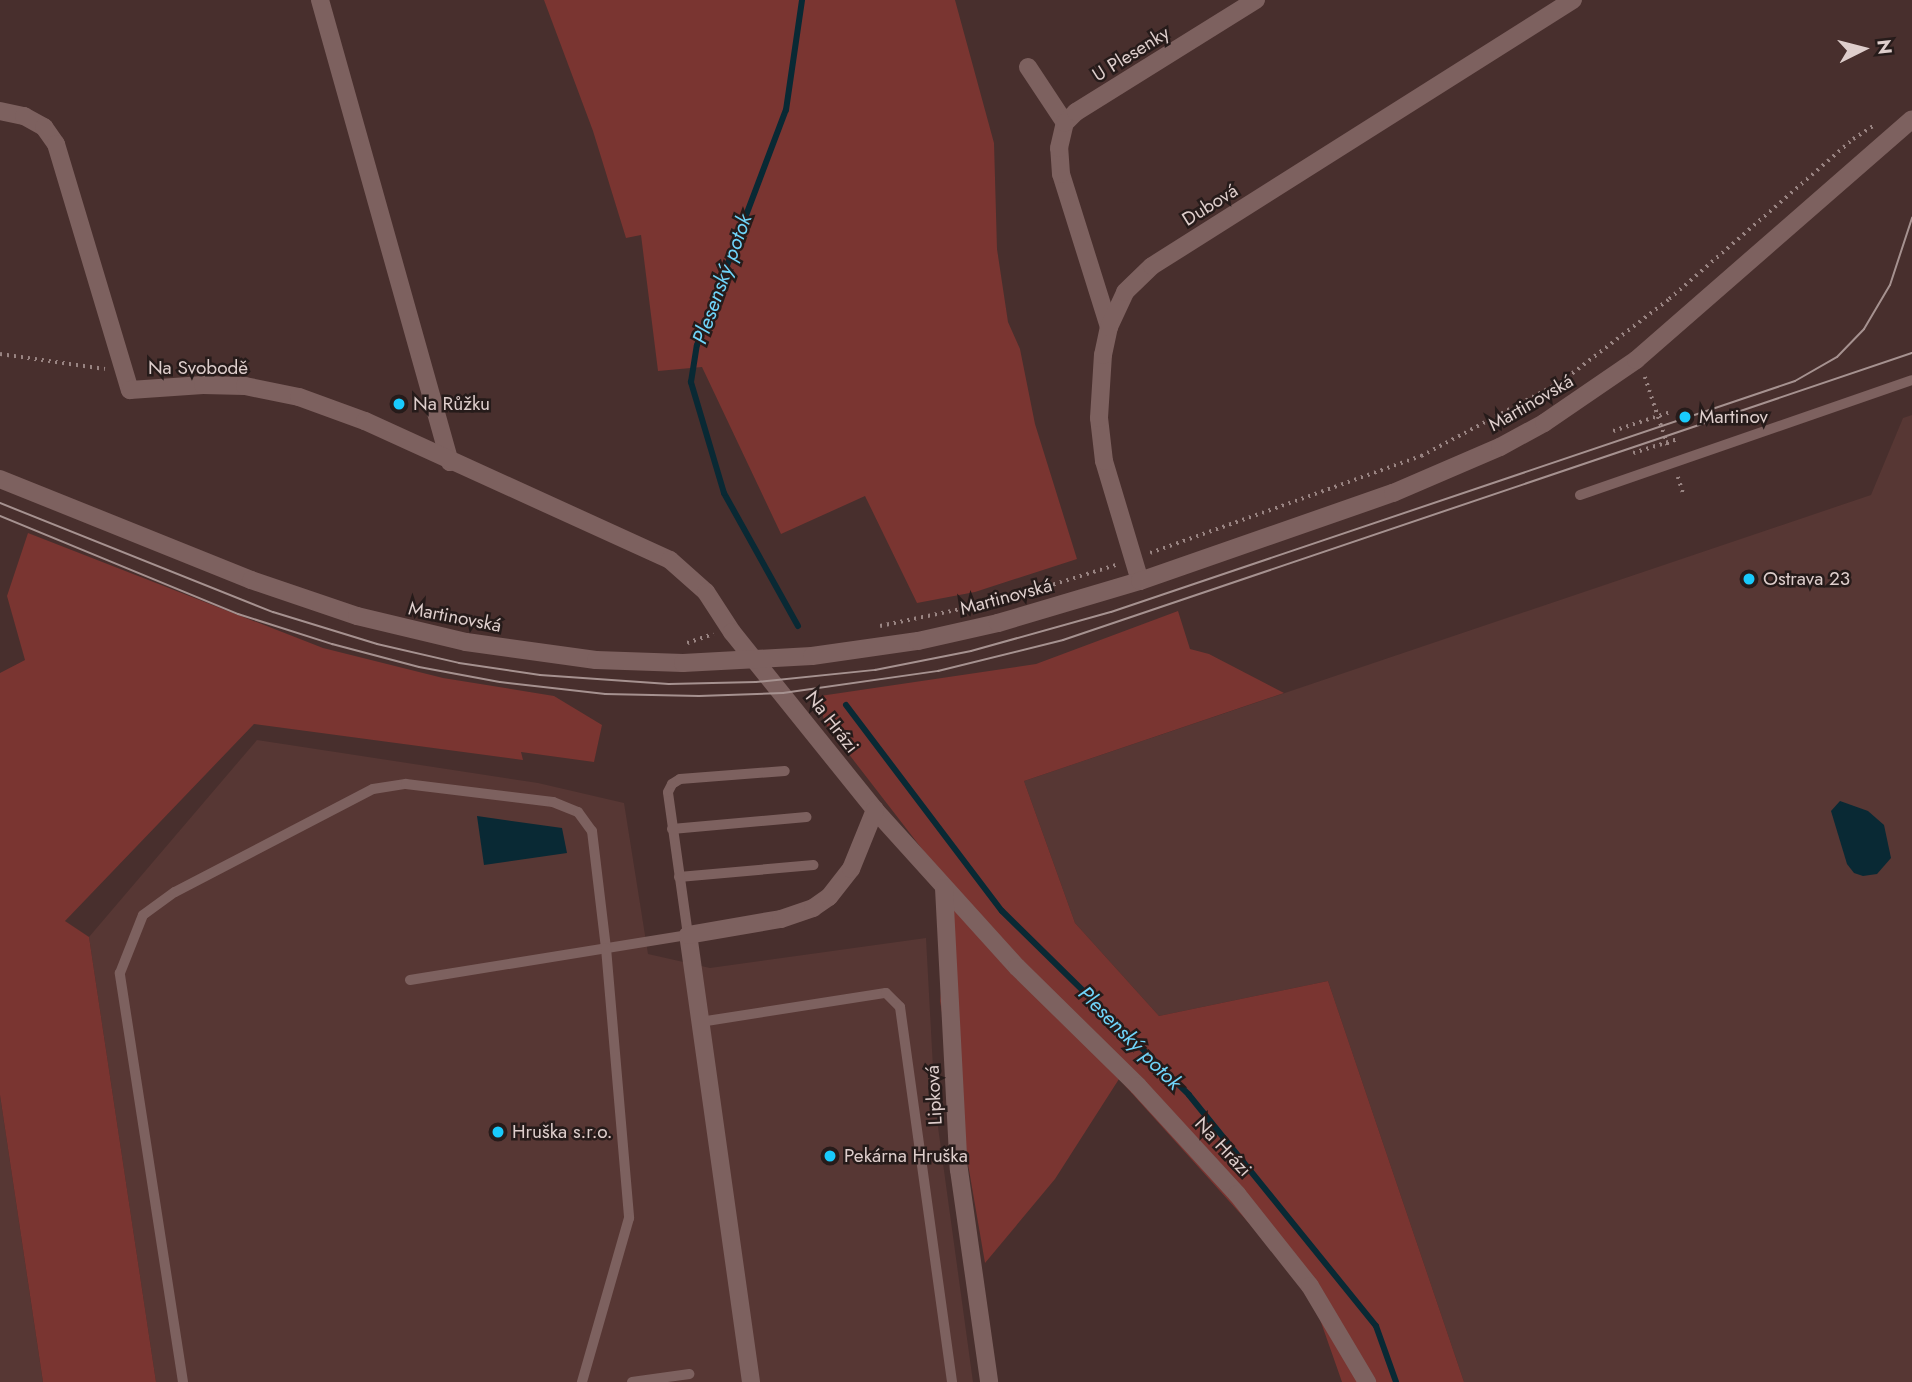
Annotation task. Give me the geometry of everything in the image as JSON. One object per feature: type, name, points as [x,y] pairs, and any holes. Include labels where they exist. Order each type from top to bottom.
[{"type":"street","points":[[320,0],[450,461]]},
{"type":"street","name":"U Plesenky","points":[[1065,123],[1076,112],[1256,0]]},
{"type":"street","name":"Dubová","points":[[1140,580],[1104,461],[1099,418],[1103,355],[1109,327],[1125,292],[1152,266],[1573,0]]},
{"type":"street","points":[[1028,67],[1065,123],[1059,148],[1061,174],[1109,327]]},
{"type":"street","name":"Na Svobodě","points":[[0,111],[24,116],[44,127],[56,144],[130,390],[204,385],[245,386],[299,397],[365,421],[670,560],[706,592],[732,632],[757,660]]},
{"type":"street","name":"Martinovská","points":[[0,480],[251,580],[357,616],[424,634],[596,660],[682,663],[812,656],[918,641],[998,623],[1140,580],[1393,493],[1500,447],[1544,423],[1636,360],[1912,119]]},
{"type":"street","name":"Na Hrázi","points":[[757,660],[875,810],[944,888],[1017,967],[1138,1086],[1237,1194],[1310,1286],[1367,1382]]},
{"type":"street","points":[[751,1382],[688,936],[781,919],[813,908],[830,897],[851,869],[875,810]]},
{"type":"street","name":"Lipková","points":[[944,888],[958,1170],[989,1382]]},
{"type":"lane","points":[[1580,495],[1912,380]]},
{"type":"lane","points":[[411,980],[688,936],[668,792],[672,784],[680,779],[785,771]]},
{"type":"lane","points":[[183,1382],[120,973],[143,915],[176,892],[373,789],[392,784],[432,785],[553,802],[578,812],[592,831],[606,948],[629,1218],[582,1382]]},
{"type":"lane","points":[[672,829],[806,817]]},
{"type":"lane","points":[[679,877],[813,865]]},
{"type":"lane","points":[[700,1022],[886,993],[900,1007],[952,1382]]},
{"type":"lane","points":[[632,1382],[689,1374]]},
{"type":"path","points":[[873,627],[997,601],[1133,559],[1421,456],[1561,382],[1669,299],[1853,139],[1874,125]]},
{"type":"path","points":[[0,354],[124,372]]},
{"type":"path","points":[[1613,431],[1670,412]]},
{"type":"path","points":[[1633,453],[1678,439]]},
{"type":"path","points":[[684,644],[710,634],[732,632]]},
{"type":"shaded area","points":[[544,0],[955,0],[994,143],[997,249],[1008,322],[1020,349],[1035,424],[1077,559],[975,592],[917,603],[865,496],[781,534],[702,367],[658,371],[641,235],[626,238],[593,131]]},
{"type":"shaded area","points":[[1912,415],[1912,1382],[1464,1382],[1328,981],[1159,1016],[1075,923],[1024,781],[1871,495],[1903,418]]},
{"type":"shaded area","points":[[28,533],[323,648],[443,678],[554,696],[602,725],[594,762],[521,752],[523,760],[254,724],[65,921],[89,937],[156,1382],[43,1382],[0,1095],[0,673],[25,660],[7,596]]},
{"type":"shaded area","points":[[1178,611],[1190,649],[1209,654],[1284,693],[1024,781],[1075,923],[1159,1016],[1328,981],[1464,1382],[1342,1382],[1310,1291],[1119,1079],[1055,1179],[985,1263],[940,1001],[953,889],[824,722],[820,696],[1036,664]]},
{"type":"shaded area","points":[[257,740],[538,783],[624,803],[648,954],[710,968],[926,938],[935,1105],[973,1382],[156,1382],[89,937]]},
{"type":"shaded area","points":[[0,1095],[43,1382],[0,1382]]},
{"type":"water","points":[[1840,801],[1868,811],[1884,825],[1891,858],[1877,874],[1863,876],[1854,873],[1847,864],[1831,811]]},
{"type":"water","points":[[477,816],[562,828],[567,853],[484,865]]},
{"type":"waterway","name":"Plesenský potok","points":[[798,626],[724,493],[691,382],[697,345],[786,110],[802,0]]},
{"type":"waterway","name":"Plesenský potok","points":[[846,705],[1002,911],[1189,1095],[1376,1326],[1396,1382]]},
{"type":"tram line","points":[[0,503],[273,612],[377,644],[459,663],[540,675],[669,684],[756,682],[875,670],[971,651],[1111,612],[1795,381],[1837,357],[1864,329],[1890,285],[1912,218]]},
{"type":"tram line","points":[[0,516],[238,614],[332,644],[419,667],[500,682],[605,694],[699,696],[783,693],[938,671],[1063,640],[1912,353]]},
{"type":"place","name":"Na Růžku","points":[[399,404]]},
{"type":"place","name":"Martinov","points":[[1685,417]]},
{"type":"place","name":"Ostrava 23","points":[[1749,579]]},
{"type":"place","name":"Hruška s.r.o.","points":[[498,1132]]},
{"type":"place","name":"Pekárna Hruška","points":[[830,1156]]}]
